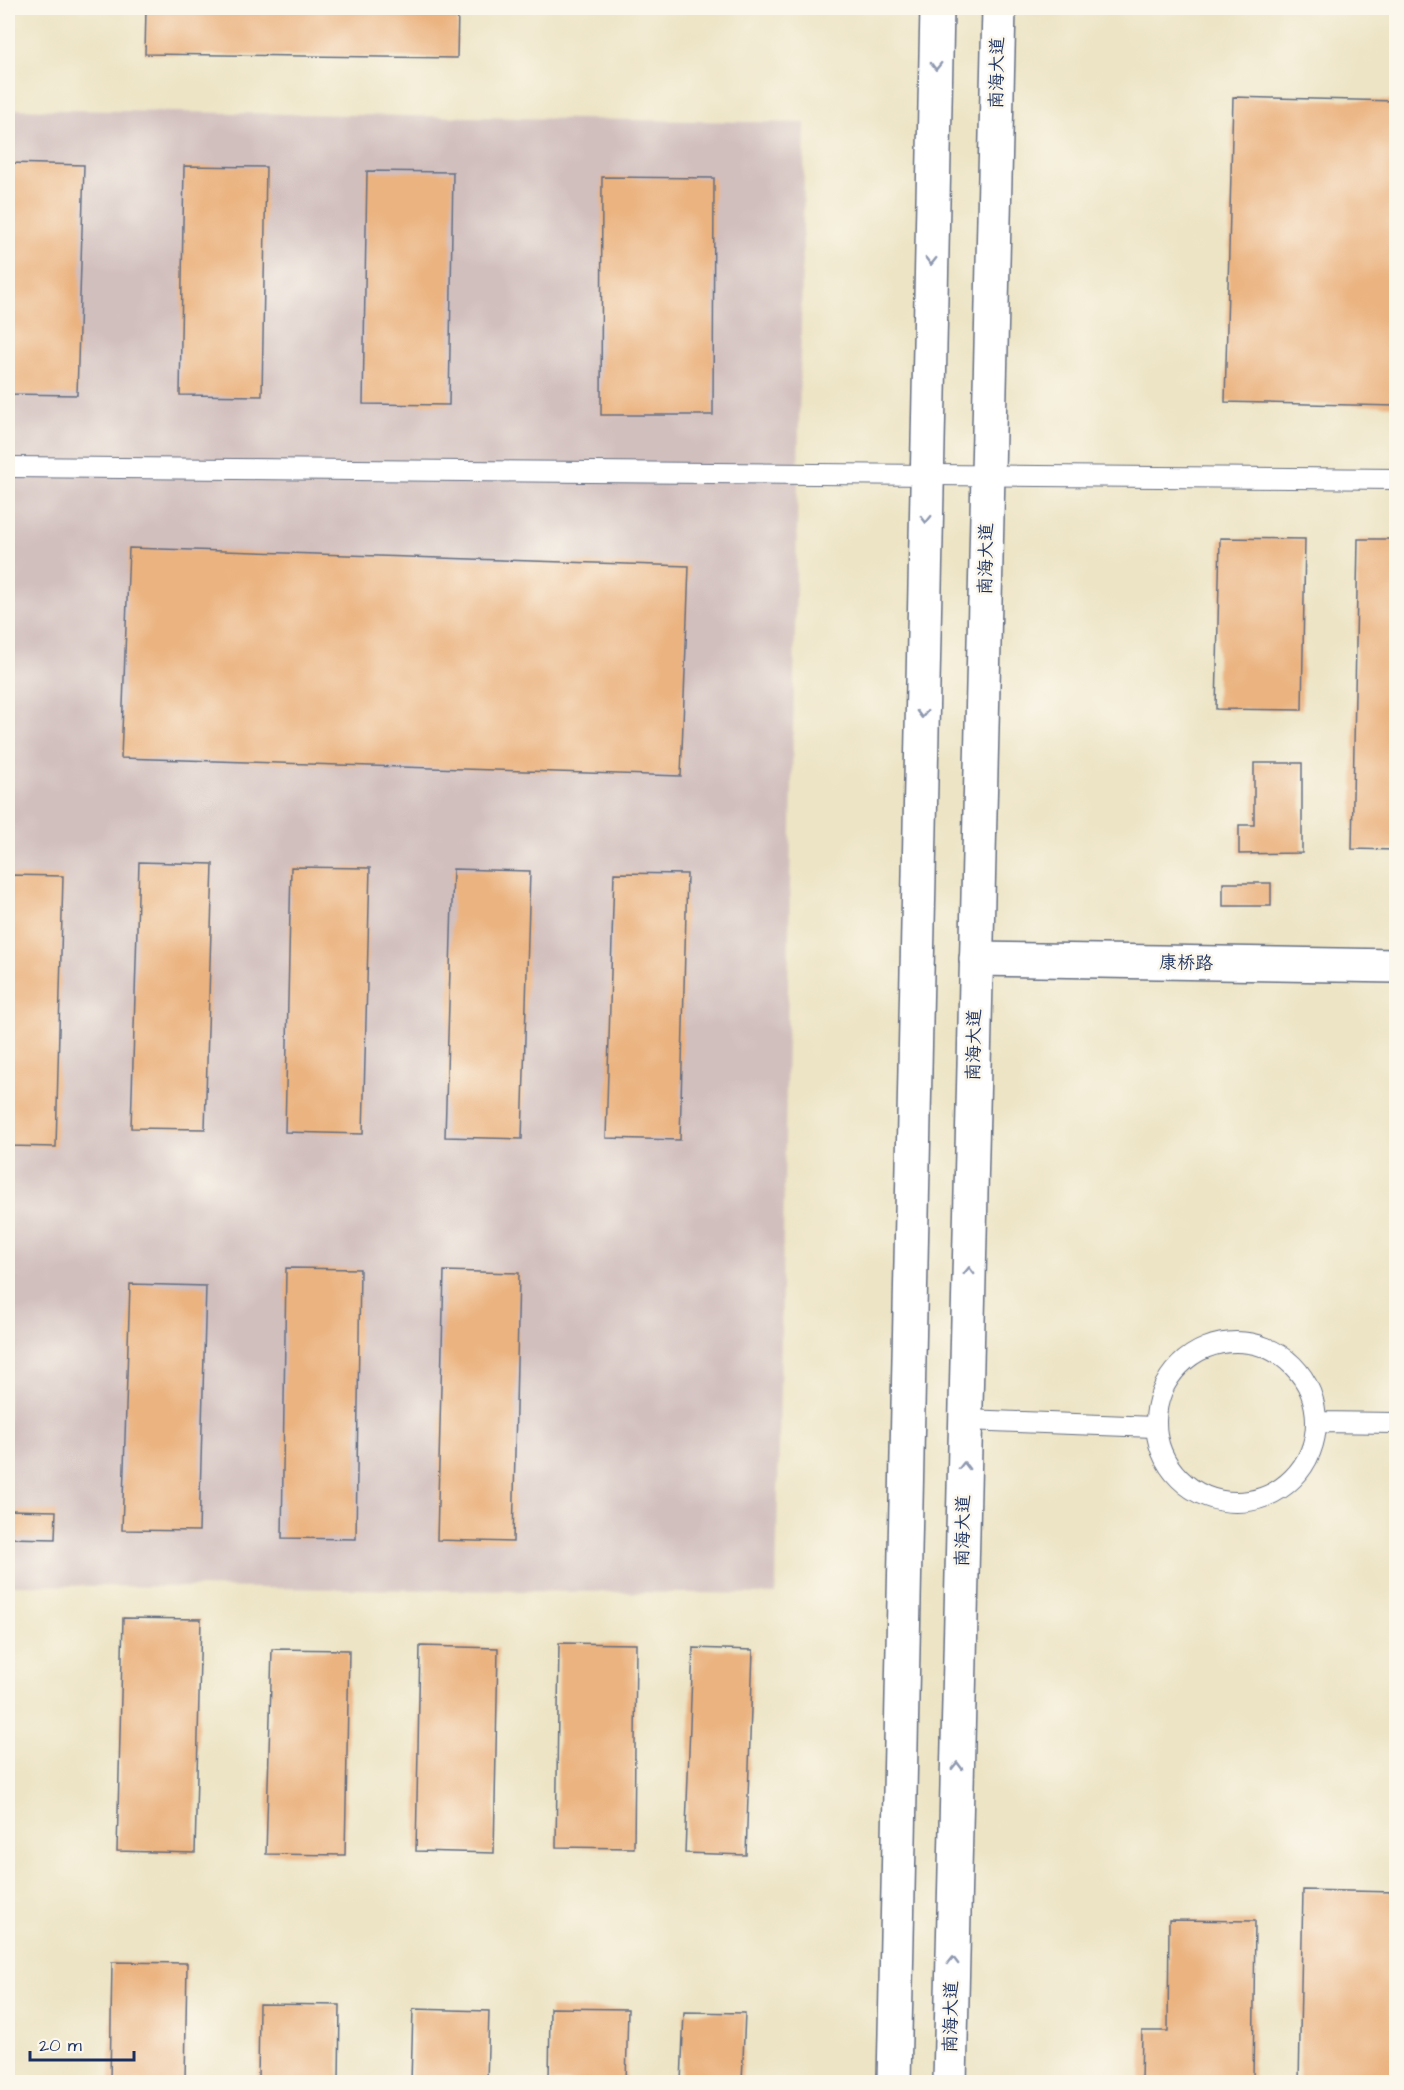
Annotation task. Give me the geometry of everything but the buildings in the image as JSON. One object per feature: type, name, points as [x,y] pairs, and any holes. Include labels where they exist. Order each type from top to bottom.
[{"type":"main road","points":[[894,2082],[937,8]]},
{"type":"main road","name":"南海大道","points":[[950,2082],[999,8]]},
{"type":"main road","name":"康桥路","points":[[976,959],[1396,966]]},
{"type":"lane","points":[[8,467],[1396,479]]},
{"type":"lane","points":[[1239,1342],[1248,1342],[1275,1351],[1297,1369],[1312,1394],[1317,1422],[1312,1449],[1298,1473],[1278,1491],[1252,1501],[1234,1502],[1225,1502],[1199,1494],[1177,1477],[1162,1454],[1155,1428],[1159,1399],[1172,1373],[1192,1354],[1219,1343],[1239,1342]]},
{"type":"lane","points":[[965,1420],[1155,1428]]},
{"type":"lane","points":[[1317,1422],[1396,1423]]},
{"type":"shaded area","points":[[8,109],[805,123],[776,1594],[8,1585]]}]
